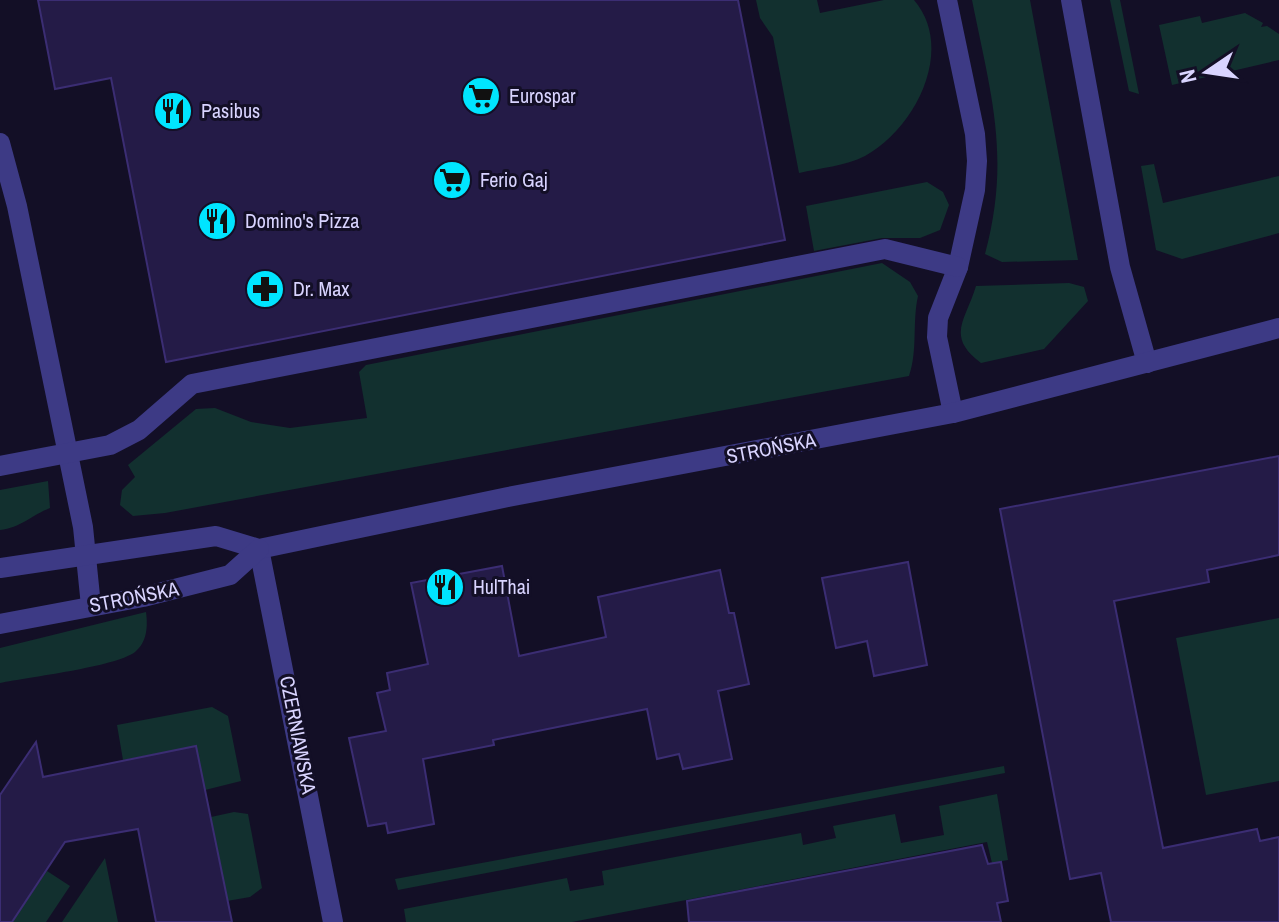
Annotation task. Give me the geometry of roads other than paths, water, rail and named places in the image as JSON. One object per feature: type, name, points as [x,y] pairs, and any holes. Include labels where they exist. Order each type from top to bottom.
[{"type":"street","points":[[947,0],[975,134],[977,161],[975,190],[958,267],[938,318],[937,337],[953,413]]},
{"type":"street","points":[[1071,0],[1120,267],[1147,363]]},
{"type":"street","points":[[0,143],[17,206],[68,455],[86,556],[91,606]]},
{"type":"street","points":[[0,466],[110,445],[139,430],[192,384],[885,249],[958,267]]},
{"type":"street","name":"STROŃSKA","points":[[0,568],[216,536],[259,549],[508,497],[953,413],[1279,328]]},
{"type":"street","name":"STROŃSKA","points":[[0,624],[143,597],[230,575],[259,549]]},
{"type":"street","name":"CZERNIAWSKA","points":[[259,549],[333,922]]},
{"type":"place","name":"Eurospar","points":[[481,96]]},
{"type":"place","name":"Pasibus","points":[[173,111]]},
{"type":"place","name":"Ferio Gaj","points":[[452,180]]},
{"type":"place","name":"Domino's Pizza","points":[[217,221]]},
{"type":"place","name":"Dr. Max","points":[[265,289]]},
{"type":"place","name":"HulThai","points":[[445,587]]}]
